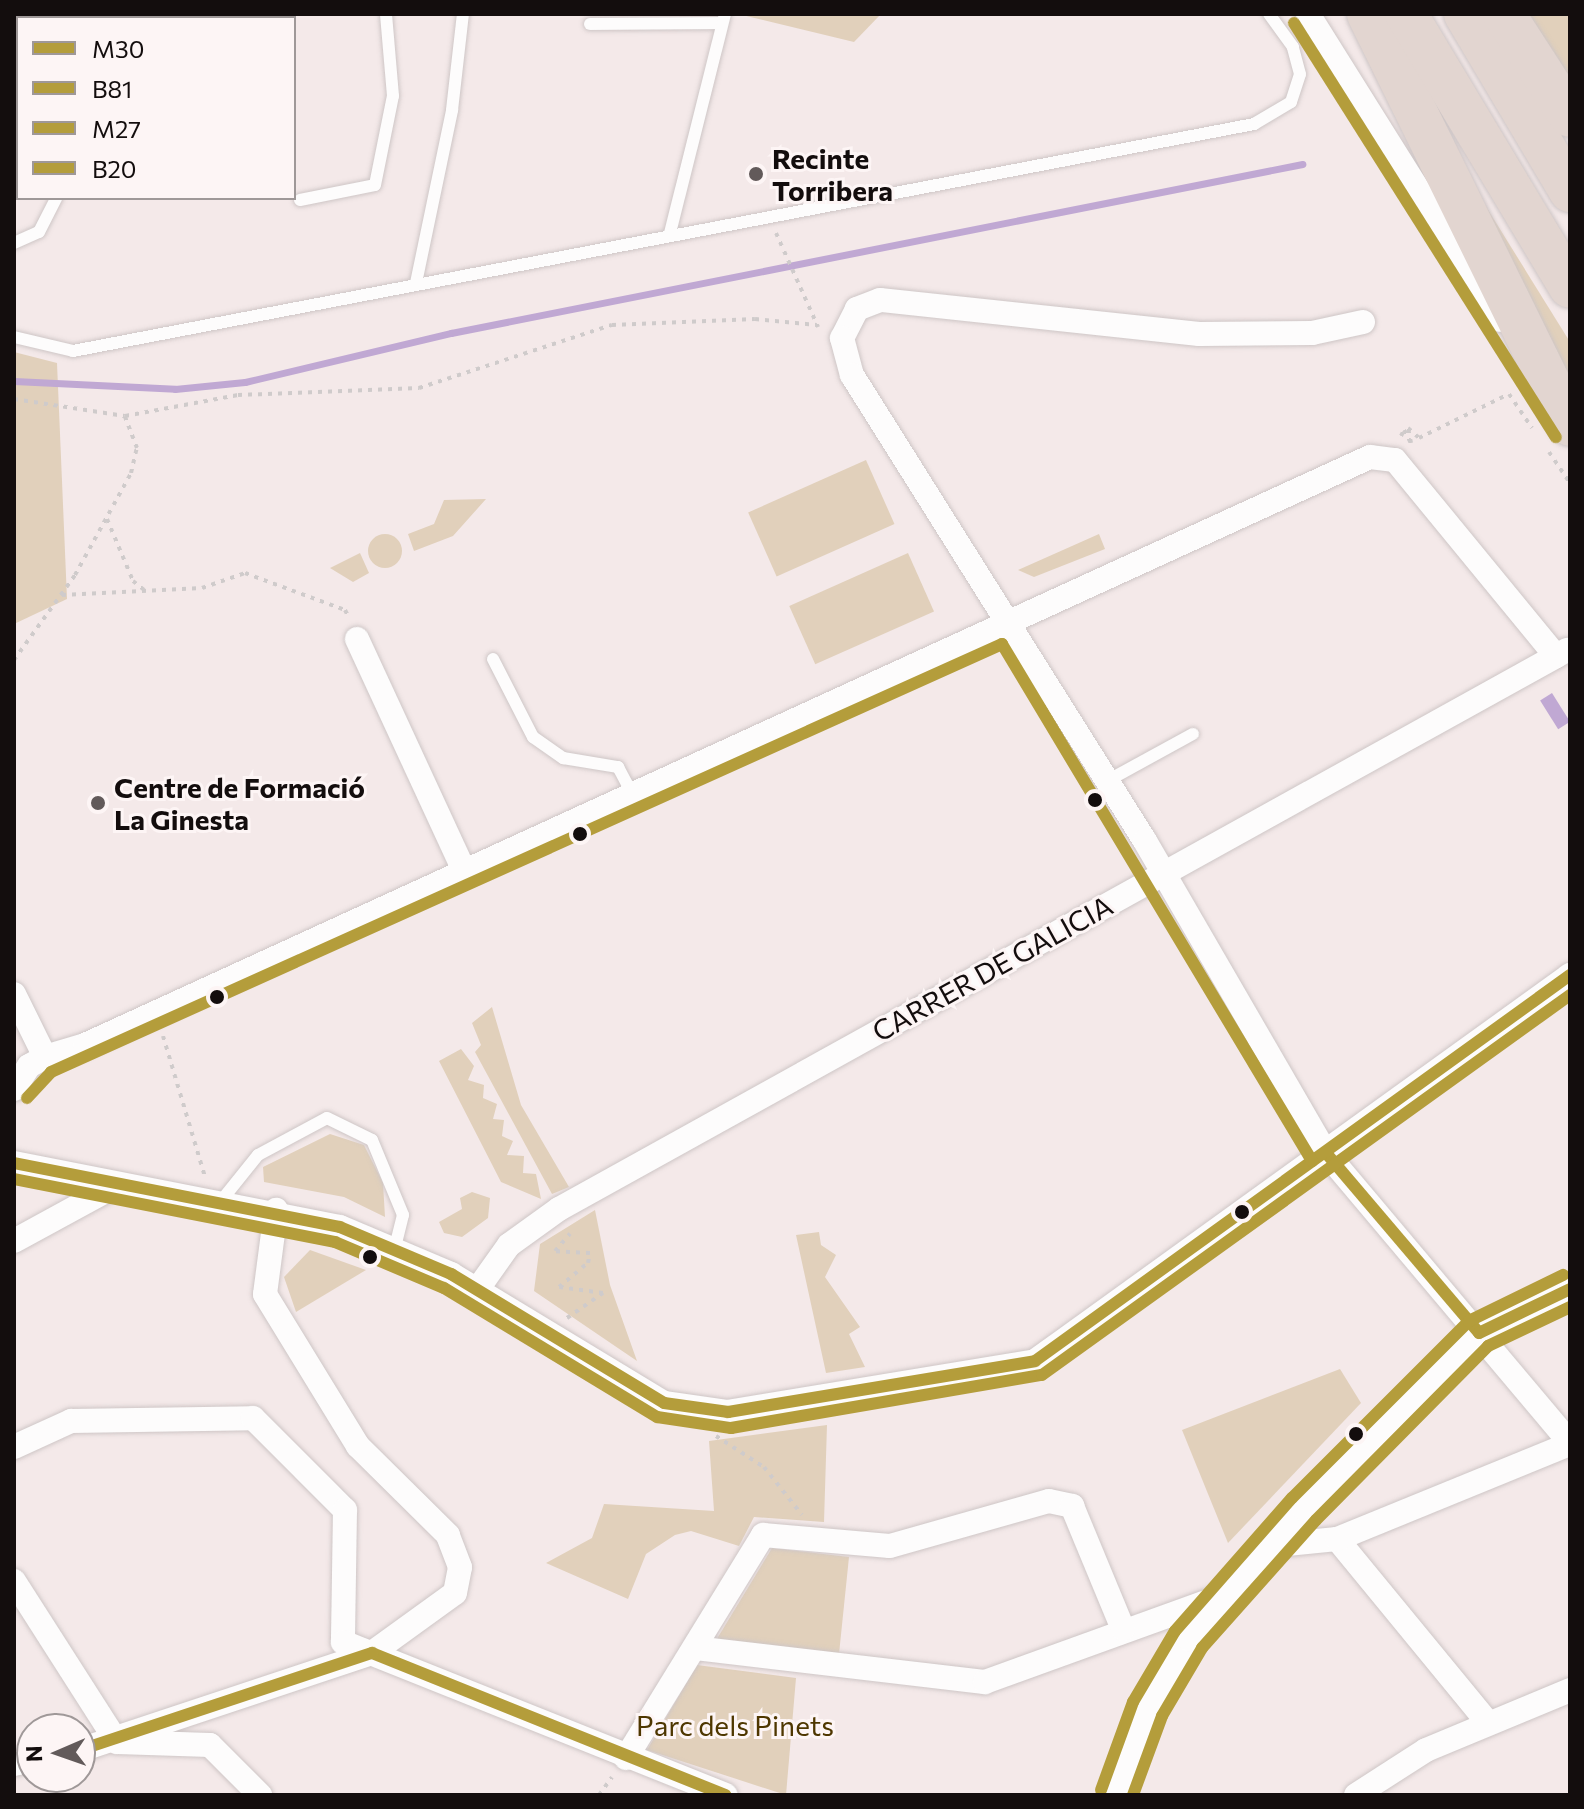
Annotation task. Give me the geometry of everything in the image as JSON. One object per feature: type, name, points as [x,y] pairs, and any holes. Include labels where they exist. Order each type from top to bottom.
[{"type":"highway","points":[[1368,14],[1555,432]]},
{"type":"highway","points":[[1406,14],[1570,287]]},
{"type":"highway","points":[[1465,14],[1570,191]]},
{"type":"highway","points":[[1504,14],[1570,116]]},
{"type":"street","points":[[1308,14],[1555,432]]},
{"type":"street","points":[[1277,1545],[1337,1539],[1570,1443],[1326,1153],[1164,872],[852,375],[842,338],[857,309],[880,300],[1199,334],[1312,333],[1363,322]]},
{"type":"street","points":[[14,1089],[45,1057],[156,1013],[1370,457],[1395,460],[1563,652]]},
{"type":"street","points":[[357,639],[464,871]]},
{"type":"street","name":"CARRER DE GALICIA","points":[[477,1290],[509,1245],[559,1209],[1563,652]]},
{"type":"street","points":[[14,1163],[113,1187],[276,1210],[395,1247],[533,1322],[664,1403],[691,1410],[756,1408],[1016,1369],[1326,1153],[1570,975]]},
{"type":"street","points":[[14,994],[45,1057]]},
{"type":"street","points":[[14,1241],[113,1187]]},
{"type":"street","points":[[96,1747],[117,1742],[372,1653],[455,1593],[460,1567],[448,1535],[358,1446],[265,1294],[276,1210]]},
{"type":"street","points":[[1116,1795],[1147,1709],[1189,1639],[1277,1545],[1304,1509],[1479,1333],[1570,1289]]},
{"type":"street","points":[[14,1447],[71,1421],[253,1418],[345,1510],[338,1617],[343,1642],[626,1758],[726,1795]]},
{"type":"street","points":[[626,1758],[763,1535],[890,1546],[1049,1501],[1072,1506],[1123,1629]]},
{"type":"street","points":[[1337,1539],[1488,1723]]},
{"type":"street","points":[[14,1581],[117,1742]]},
{"type":"street","points":[[695,1648],[985,1682],[1123,1629],[1233,1592]]},
{"type":"street","points":[[1356,1795],[1426,1750],[1570,1690]]},
{"type":"street","points":[[117,1742],[210,1745],[260,1795]]},
{"type":"lane","points":[[300,200],[375,185],[393,96],[386,14]]},
{"type":"lane","points":[[416,283],[452,110],[463,14]]},
{"type":"lane","points":[[14,337],[73,351],[670,233],[771,219],[1275,116],[1291,102],[1300,74],[1293,47],[1269,14]]},
{"type":"lane","points":[[590,24],[722,18],[670,233]]},
{"type":"lane","points":[[14,243],[39,232],[55,200]]},
{"type":"lane","points":[[493,659],[533,737],[563,758],[618,767],[633,795]]},
{"type":"lane","points":[[1107,781],[1193,734]]},
{"type":"lane","points":[[215,1200],[258,1155],[327,1118],[372,1140],[403,1215],[395,1247]]},
{"type":"path","points":[[784,250],[824,339],[842,338]]},
{"type":"path","points":[[14,399],[125,416],[238,395],[419,388],[612,325],[755,319],[817,325]]},
{"type":"path","points":[[1429,434],[1509,394],[1555,432],[1570,483]]},
{"type":"path","points":[[14,660],[62,595],[107,519],[137,448],[125,416]]},
{"type":"path","points":[[107,519],[133,581],[146,592]]},
{"type":"path","points":[[62,595],[202,588],[245,573],[345,610],[357,639]]},
{"type":"path","points":[[156,1013],[215,1200]]},
{"type":"path","points":[[533,1322],[567,1318],[603,1293],[559,1287],[590,1253],[555,1251],[570,1233],[559,1209]]},
{"type":"path","points":[[691,1410],[781,1483],[803,1517],[804,1537]]},
{"type":"green space","points":[[738,14],[881,14],[854,42]]},
{"type":"green space","points":[[1516,14],[1570,14],[1570,102]]},
{"type":"green space","points":[[1462,168],[1570,342],[1570,397]]},
{"type":"green space","points":[[14,352],[57,363],[67,599],[14,624]]},
{"type":"green space","points":[[866,460],[894,524],[777,576],[748,512]]},
{"type":"green space","points":[[486,499],[453,536],[414,551],[408,534],[434,524],[444,500]]},
{"type":"green space","points":[[385,534],[397,539],[402,551],[397,563],[385,568],[373,563],[368,551],[373,539]]},
{"type":"green space","points":[[1099,534],[1105,549],[1034,577],[1018,570]]},
{"type":"green space","points":[[360,553],[369,573],[353,582],[330,568]]},
{"type":"green space","points":[[908,553],[934,611],[815,664],[789,606]]},
{"type":"green space","points":[[492,1007],[521,1105],[569,1187],[552,1194],[475,1052],[481,1045],[472,1023]]},
{"type":"green space","points":[[461,1049],[474,1066],[468,1080],[484,1085],[483,1098],[497,1104],[493,1119],[504,1120],[502,1136],[513,1141],[507,1155],[524,1156],[523,1173],[536,1174],[541,1199],[501,1182],[439,1061]]},
{"type":"green space","points":[[330,1134],[364,1145],[383,1183],[385,1217],[344,1197],[264,1182],[263,1167]]},
{"type":"green space","points":[[472,1192],[490,1198],[488,1218],[462,1237],[444,1233],[439,1222],[462,1209],[460,1198]]},
{"type":"green space","points":[[595,1210],[610,1285],[637,1361],[534,1291],[540,1244]]},
{"type":"green space","points":[[819,1232],[821,1245],[836,1255],[825,1277],[860,1327],[849,1334],[865,1367],[826,1373],[796,1235]]},
{"type":"green space","points":[[310,1250],[366,1270],[296,1312],[284,1277]]},
{"type":"green space","points":[[1340,1369],[1361,1403],[1228,1543],[1182,1430]]},
{"type":"green space","points":[[827,1425],[824,1522],[754,1517],[739,1546],[691,1531],[675,1535],[646,1554],[628,1599],[546,1563],[592,1538],[604,1504],[714,1511],[709,1441]]},
{"type":"green space","points":[[772,1548],[849,1557],[839,1654],[715,1642]]},
{"type":"green space","name":"Parc dels Pinets","points":[[697,1665],[796,1678],[786,1795],[647,1750]]},
{"type":"shaded area","points":[[1552,693],[1570,722],[1558,729],[1540,700]]},
{"type":"waterway","points":[[14,381],[175,389],[245,382],[451,333],[1302,164]]},
{"type":"transit line","name":"B81","points":[[1294,23],[1556,437]]},
{"type":"transit line","name":"B81","points":[[27,1098],[51,1072],[1002,644],[1312,1161]]},
{"type":"transit line","name":"M30","points":[[14,1163],[340,1227],[451,1274],[664,1403],[728,1412],[1035,1361],[1570,975]]},
{"type":"transit line","name":"B81","points":[[14,1179],[335,1242],[444,1288],[657,1417],[731,1428],[1042,1375],[1570,995]]},
{"type":"transit line","name":"M30","points":[[1326,1153],[1479,1333]]},
{"type":"transit line","name":"B20","points":[[1101,1790],[1133,1702],[1175,1631],[1292,1498],[1469,1321],[1563,1275]]},
{"type":"transit line","name":"M30","points":[[1479,1333],[1570,1289]]},
{"type":"transit line","name":"M27","points":[[1133,1795],[1162,1716],[1202,1648],[1316,1520],[1488,1346],[1570,1307]]},
{"type":"transit line","name":"M30","points":[[372,1653],[726,1795]]},
{"type":"transit line","name":"M30","points":[[96,1745],[372,1653]]},
{"type":"place","name":"Recinte Torribera","points":[[756,174]]},
{"type":"place","name":"Centre de Formació La Ginesta","points":[[98,803]]}]
